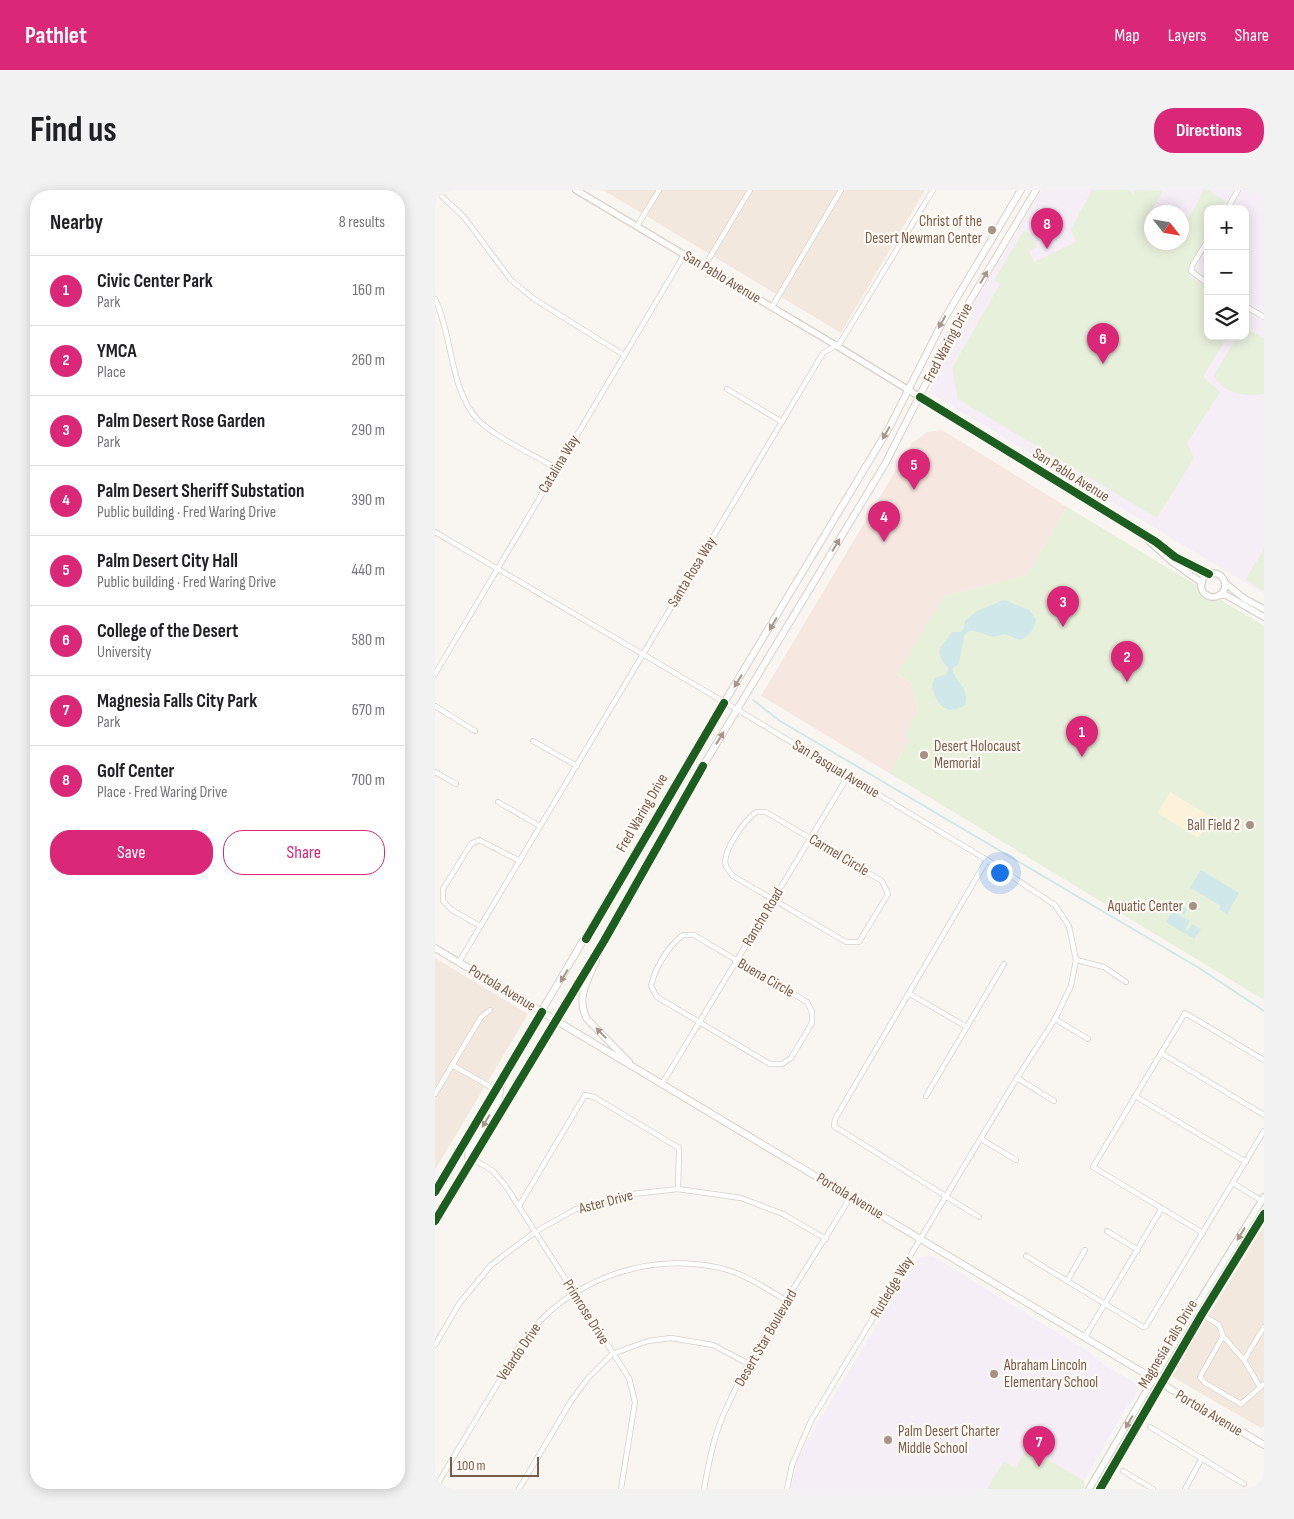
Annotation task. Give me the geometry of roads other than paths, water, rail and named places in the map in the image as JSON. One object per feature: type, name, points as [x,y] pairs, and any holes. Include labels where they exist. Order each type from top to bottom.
[{"type":"main road","name":"Fred Waring Drive","points":[[435,1192],[724,702],[889,428],[943,321],[1021,190]]},
{"type":"main road","name":"Fred Waring Drive","points":[[435,1221],[604,941],[703,766],[885,464],[954,328],[1036,190]]},
{"type":"main road","points":[[604,941],[581,996],[581,1004],[587,1019],[635,1068]]},
{"type":"main road","name":"Portola Avenue","points":[[435,948],[1264,1445]]},
{"type":"main road","points":[[473,1159],[468,1156],[470,1147],[499,1098],[501,1081]]},
{"type":"street","points":[[435,190],[463,216],[511,280],[534,300],[624,355]]},
{"type":"street","name":"San Pablo Avenue","points":[[577,190],[837,346],[1175,557],[1209,574]]},
{"type":"street","points":[[637,226],[659,190]]},
{"type":"street","points":[[704,267],[751,190]]},
{"type":"street","points":[[772,307],[841,190]]},
{"type":"street","name":"Santa Rosa Way","points":[[459,962],[823,353],[837,346],[933,190]]},
{"type":"street","points":[[1229,205],[1238,190]]},
{"type":"street","points":[[1204,246],[1193,264],[1191,271],[1204,281]]},
{"type":"street","name":"Catalina Way","points":[[436,672],[684,255]]},
{"type":"street","points":[[435,298],[443,315],[459,382],[471,410],[487,427],[556,468]]},
{"type":"street","points":[[1249,309],[1264,318]]},
{"type":"street","points":[[727,389],[782,422]]},
{"type":"street","name":"San Pasqual Avenue","points":[[435,532],[848,776],[987,860],[1055,905],[1069,926],[1075,960],[1071,986],[1055,1019],[1011,1090]]},
{"type":"street","name":"San Pablo Avenue","points":[[1148,539],[1171,561],[1202,583]]},
{"type":"street","points":[[1264,608],[1245,599],[1225,583],[1219,574],[1209,574],[1202,583],[1203,590],[1209,595],[1227,595],[1264,617]]},
{"type":"street","points":[[1219,594],[1224,588],[1225,583]]},
{"type":"street","points":[[435,706],[475,731]]},
{"type":"street","points":[[533,741],[577,766]]},
{"type":"street","points":[[435,772],[456,784]]},
{"type":"street","name":"Rancho Road","points":[[662,1084],[848,776]]},
{"type":"street","points":[[498,802],[540,826]]},
{"type":"street","name":"Carmel Circle","points":[[756,812],[766,812],[882,881],[888,894],[859,942],[846,942],[773,900],[733,876],[726,866],[726,853],[749,818],[756,812]]},
{"type":"street","points":[[480,926],[453,910],[443,901],[443,889],[471,844],[479,840],[520,862]]},
{"type":"street","points":[[979,1217],[834,1126],[835,1119],[987,860]]},
{"type":"street","name":"Buena Circle","points":[[694,935],[737,960],[807,1002],[812,1012],[811,1023],[791,1058],[782,1064],[770,1064],[699,1022],[657,997],[651,986],[653,976],[674,942],[683,936],[694,935]]},
{"type":"street","points":[[1075,960],[1103,967],[1126,982]]},
{"type":"street","points":[[926,1096],[965,1026],[1004,964]]},
{"type":"street","points":[[910,994],[965,1026]]},
{"type":"street","points":[[435,1094],[481,1017],[490,1010]]},
{"type":"street","points":[[1203,1232],[1093,1167],[1185,1013],[1264,1060]]},
{"type":"street","points":[[1055,1019],[1088,1039]]},
{"type":"street","points":[[1161,1053],[1264,1115]]},
{"type":"street","points":[[452,1065],[496,1090]]},
{"type":"street","points":[[1017,1078],[1054,1101]]},
{"type":"street","name":"Rutledge Way","points":[[787,1489],[792,1465],[811,1421],[1011,1090]]},
{"type":"street","points":[[519,1206],[585,1095],[594,1098],[679,1148],[679,1189]]},
{"type":"street","points":[[1135,1096],[1246,1162]]},
{"type":"street","points":[[1025,1256],[1143,1327],[1146,1326],[1264,1131]]},
{"type":"street","points":[[981,1139],[1016,1160]]},
{"type":"street","name":"Primrose Drive","points":[[473,1159],[493,1171],[519,1206],[629,1378],[635,1402],[621,1489]]},
{"type":"street","points":[[1233,1184],[1263,1199]]},
{"type":"street","name":"Aster Drive","points":[[435,1345],[476,1282],[491,1265],[535,1232],[585,1206],[623,1195],[679,1189],[741,1198],[783,1214],[826,1238]]},
{"type":"street","name":"Desert Star Boulevard","points":[[704,1489],[711,1455],[725,1410],[749,1364],[851,1196]]},
{"type":"street","name":"Magnesia Falls Drive","points":[[1089,1489],[1194,1310],[1263,1199]]},
{"type":"street","points":[[1085,1337],[1162,1208]]},
{"type":"street","name":"Magnesia Falls Drive","points":[[1100,1489],[1201,1314],[1264,1214]]},
{"type":"street","points":[[1107,1231],[1138,1250]]},
{"type":"street","points":[[1067,1281],[1085,1250]]},
{"type":"street","name":"Velardo Drive","points":[[435,1488],[523,1341],[541,1320],[574,1293],[624,1269],[689,1264],[717,1267],[734,1273],[751,1280],[787,1301]]},
{"type":"street","points":[[1194,1310],[1219,1325],[1223,1336],[1244,1360],[1262,1386],[1241,1404],[1201,1380],[1200,1373],[1223,1336]]},
{"type":"street","points":[[1244,1360],[1264,1326]]},
{"type":"street","points":[[519,1489],[571,1401],[588,1378],[613,1354],[648,1341],[671,1338],[713,1345],[749,1364]]},
{"type":"street","points":[[1149,1427],[1245,1484]]},
{"type":"street","points":[[1185,1489],[1202,1458]]},
{"type":"street","points":[[1123,1471],[1153,1489]]},
{"type":"water","points":[[1004,600],[1029,610],[1036,619],[1033,629],[1020,640],[1005,634],[993,637],[972,630],[967,632],[964,636],[959,664],[952,669],[966,694],[965,705],[953,710],[943,707],[936,699],[932,686],[935,678],[947,674],[948,668],[940,657],[940,649],[952,632],[960,632],[964,629],[965,621],[977,611]]},
{"type":"water","points":[[1201,870],[1239,893],[1227,914],[1219,909],[1221,906],[1190,888]]},
{"type":"water","points":[[1177,903],[1187,909],[1184,915],[1177,910],[1175,913],[1190,921],[1185,930],[1188,931],[1192,924],[1201,929],[1194,939],[1166,922]]},
{"type":"waterway","points":[[753,700],[780,721],[1199,968],[1264,1011]]},
{"type":"place","name":"Christ of the Desert Newman Center","points":[[992,230]]},
{"type":"place","name":"Golf Center","points":[[1047,249]]},
{"type":"place","name":"College of the Desert","points":[[1103,364]]},
{"type":"place","name":"Palm Desert City Hall","points":[[914,490]]},
{"type":"place","name":"Palm Desert Sheriff Substation","points":[[884,542]]},
{"type":"place","name":"Palm Desert Rose Garden","points":[[1063,627]]},
{"type":"place","name":"YMCA","points":[[1127,682]]},
{"type":"place","name":"Desert Holocaust Memorial","points":[[924,755]]},
{"type":"place","name":"Civic Center Park","points":[[1082,757]]},
{"type":"place","name":"Ball Field 2","points":[[1250,825]]},
{"type":"place","name":"Aquatic Center","points":[[1193,906]]},
{"type":"place","name":"Abraham Lincoln Elementary School","points":[[994,1374]]},
{"type":"place","name":"Palm Desert Charter Middle School","points":[[888,1440]]},
{"type":"place","name":"Magnesia Falls City Park","points":[[1039,1467]]}]
